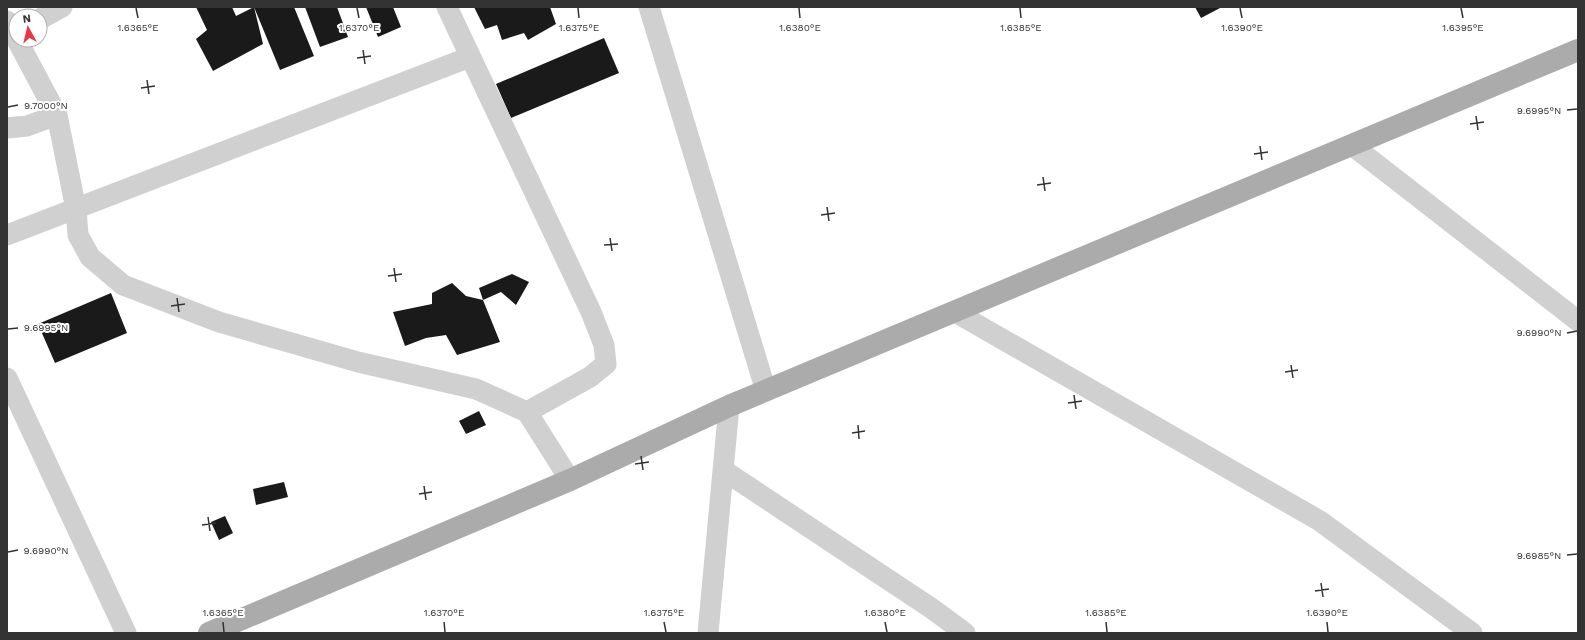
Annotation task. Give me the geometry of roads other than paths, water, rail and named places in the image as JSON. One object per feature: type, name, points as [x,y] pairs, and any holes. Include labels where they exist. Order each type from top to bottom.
[{"type":"main road","points":[[209,633],[570,480],[729,406],[1353,146],[1578,50]]},
{"type":"street","points":[[48,14],[62,7]]},
{"type":"street","points":[[447,7],[588,305],[604,345],[606,364],[590,377],[527,412]]},
{"type":"street","points":[[649,7],[766,391]]},
{"type":"street","points":[[21,48],[57,115],[76,209],[78,235],[90,257],[123,285],[234,327],[358,362],[476,389],[527,412],[570,480]]},
{"type":"street","points":[[7,236],[470,56]]},
{"type":"street","points":[[7,128],[27,126],[57,115]]},
{"type":"street","points":[[1353,146],[1578,321]]},
{"type":"street","points":[[955,312],[1320,520],[1472,633]]},
{"type":"street","points":[[7,378],[126,633]]},
{"type":"street","points":[[708,633],[729,406]]},
{"type":"street","points":[[723,470],[931,608],[965,633]]}]
